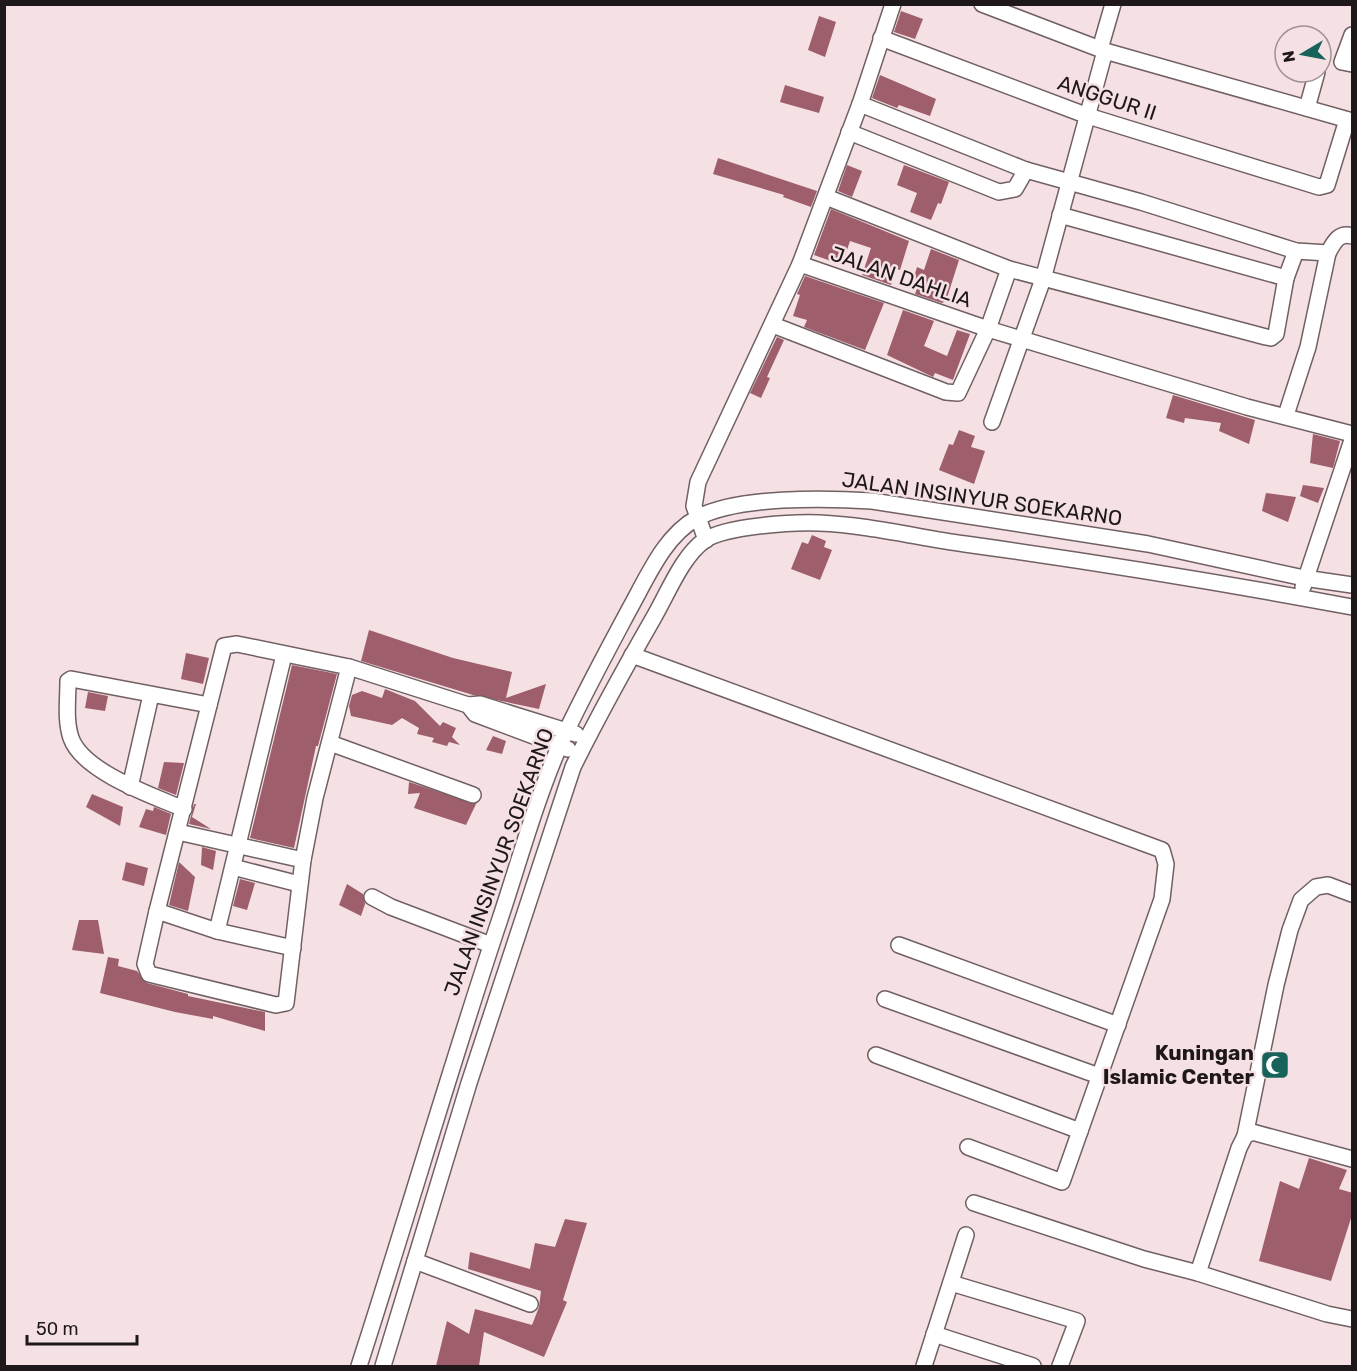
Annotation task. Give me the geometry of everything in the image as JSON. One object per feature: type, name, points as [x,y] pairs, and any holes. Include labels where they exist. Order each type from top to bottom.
[{"type":"street","points":[[892,4],[860,104],[800,264],[698,482],[695,497],[697,518],[706,540],[722,533],[777,524],[817,523],[868,528],[1353,607]]},
{"type":"street","points":[[982,4],[1102,50],[1350,121]]},
{"type":"street","points":[[992,422],[1043,279],[1068,181],[1088,116],[1113,4]]},
{"type":"street","points":[[1353,35],[1342,62],[1353,64]]},
{"type":"street","name":"ANGGUR II","points":[[881,38],[1088,116],[1324,188],[1335,165],[1350,121]]},
{"type":"street","points":[[1307,108],[1314,84]]},
{"type":"street","points":[[860,104],[1026,170],[1296,251],[1328,253]]},
{"type":"street","points":[[849,132],[999,192],[1015,189],[1026,170]]},
{"type":"street","points":[[826,197],[1010,269],[1271,338],[1276,334],[1286,278],[1296,251]]},
{"type":"street","points":[[1060,215],[1286,278]]},
{"type":"street","points":[[1286,415],[1291,406],[1308,347],[1328,253],[1338,237],[1347,234],[1353,236]]},
{"type":"street","name":"JALAN DAHLIA","points":[[800,264],[1023,340],[1247,407],[1286,415],[1353,434]]},
{"type":"street","points":[[773,325],[952,394],[962,389],[988,329],[1010,269]]},
{"type":"street","points":[[1301,598],[1304,578],[1353,440]]},
{"type":"street","name":"JALAN INSINYUR SOEKARNO","points":[[359,1366],[491,945],[560,746],[615,636],[661,554],[674,537],[697,518],[743,505],[773,502],[840,499],[872,501],[1148,544],[1304,578],[1353,585]]},
{"type":"street","points":[[868,528],[872,501]]},
{"type":"street","name":"JALAN INSINYUR SOEKARNO","points":[[383,1366],[472,1075],[553,822],[579,753],[688,560],[706,540]]},
{"type":"street","points":[[1141,571],[1148,544]]},
{"type":"street","points":[[349,667],[315,798],[303,860],[288,997],[282,1005],[152,976],[147,972],[145,964],[224,646],[237,644],[349,667],[468,705],[480,704],[587,737]]},
{"type":"street","points":[[218,930],[284,655]]},
{"type":"street","points":[[632,656],[1162,850],[1166,864],[1162,899],[1062,1182],[968,1147]]},
{"type":"street","points":[[184,810],[130,787],[78,750],[69,729],[68,681],[71,679],[209,705]]},
{"type":"street","points":[[130,787],[151,695]]},
{"type":"street","points":[[468,705],[475,714],[579,753]]},
{"type":"street","points":[[330,742],[473,795]]},
{"type":"street","points":[[178,832],[303,860]]},
{"type":"street","points":[[233,867],[299,884]]},
{"type":"street","points":[[1198,1273],[1245,1136],[1279,974],[1290,930],[1301,900],[1316,887],[1328,885],[1353,894]]},
{"type":"street","points":[[372,897],[421,919],[491,945]]},
{"type":"street","points":[[157,911],[218,930],[293,948]]},
{"type":"street","points":[[899,945],[1118,1025]]},
{"type":"street","points":[[885,999],[1099,1076]]},
{"type":"street","points":[[876,1054],[1080,1131]]},
{"type":"street","points":[[453,1068],[472,1075]]},
{"type":"street","points":[[1245,1136],[1252,1132],[1353,1159]]},
{"type":"street","points":[[974,1203],[1134,1256],[1198,1273],[1327,1314],[1353,1319]]},
{"type":"street","points":[[924,1366],[966,1235]]},
{"type":"street","points":[[415,1261],[530,1304]]},
{"type":"street","points":[[951,1283],[1077,1321],[1060,1366]]},
{"type":"street","points":[[934,1334],[1033,1366]]},
{"type":"building","points":[[901,11],[923,19],[915,39],[894,32]]},
{"type":"building","points":[[819,16],[836,22],[825,57],[808,50]]},
{"type":"building","points":[[880,75],[936,99],[930,116],[899,105],[897,108],[872,98]]},
{"type":"building","points":[[785,85],[824,97],[819,113],[780,102]]},
{"type":"building","points":[[718,158],[817,191],[811,207],[783,197],[784,195],[713,174]]},
{"type":"building","points":[[847,165],[862,171],[852,197],[838,191]]},
{"type":"building","points":[[904,165],[949,182],[941,204],[938,203],[931,220],[910,212],[917,193],[897,185]]},
{"type":"building","points":[[831,209],[909,241],[900,270],[897,269],[891,285],[862,275],[871,248],[850,241],[842,265],[814,255]]},
{"type":"building","points":[[931,249],[959,260],[946,301],[942,303],[915,294],[919,283],[913,280],[917,267],[924,270]]},
{"type":"building","points":[[805,276],[884,303],[865,350],[804,327],[807,320],[793,316],[800,295],[797,294]]},
{"type":"building","points":[[903,310],[934,321],[924,346],[947,356],[957,330],[970,334],[953,380],[935,373],[933,377],[887,355]]},
{"type":"building","points":[[777,337],[784,340],[767,377],[770,378],[761,398],[750,393]]},
{"type":"building","points":[[1173,395],[1255,420],[1249,444],[1219,431],[1221,423],[1185,418],[1184,423],[1166,418]]},
{"type":"building","points":[[959,430],[975,436],[971,447],[985,451],[974,484],[939,470],[949,444],[953,445]]},
{"type":"building","points":[[1313,434],[1340,441],[1333,468],[1310,463]]},
{"type":"building","points":[[1303,485],[1324,488],[1318,503],[1300,496]]},
{"type":"building","points":[[1266,493],[1296,497],[1288,522],[1262,511]]},
{"type":"building","points":[[812,535],[826,541],[824,547],[832,550],[820,580],[791,569],[802,542],[808,544]]},
{"type":"building","points":[[369,630],[453,658],[512,672],[506,698],[546,684],[539,709],[473,695],[361,661]]},
{"type":"building","points":[[186,653],[209,658],[203,684],[181,679]]},
{"type":"building","points":[[292,665],[337,674],[318,746],[316,746],[294,848],[250,838]]},
{"type":"building","points":[[385,689],[415,701],[440,726],[443,722],[456,728],[452,737],[460,745],[449,742],[447,746],[432,742],[434,738],[417,734],[419,728],[402,718],[392,725],[351,716],[349,706],[352,695],[362,691],[382,698]]},
{"type":"building","points":[[88,692],[108,696],[105,711],[85,708]]},
{"type":"building","points":[[493,736],[506,741],[502,754],[486,750]]},
{"type":"building","points":[[164,762],[184,763],[176,795],[158,788]]},
{"type":"building","points":[[409,782],[476,804],[466,825],[414,808],[420,793],[408,794]]},
{"type":"building","points":[[92,794],[123,807],[120,826],[86,807]]},
{"type":"building","points":[[194,804],[196,804],[192,817],[211,829],[189,824]]},
{"type":"building","points":[[154,807],[171,814],[166,835],[139,827],[146,809],[153,811]]},
{"type":"building","points":[[202,847],[216,851],[213,870],[201,865]]},
{"type":"building","points":[[126,862],[148,868],[144,886],[122,880]]},
{"type":"building","points":[[179,862],[195,877],[188,911],[169,905]]},
{"type":"building","points":[[240,879],[255,883],[247,910],[233,906]]},
{"type":"building","points":[[347,884],[363,894],[365,904],[361,916],[339,905]]},
{"type":"building","points":[[79,920],[98,920],[104,954],[72,950]]},
{"type":"building","points":[[108,957],[119,959],[118,966],[137,971],[147,983],[188,994],[188,996],[265,1012],[265,1031],[213,1016],[213,1019],[175,1012],[100,993]]},
{"type":"building","points":[[1309,1158],[1347,1170],[1339,1189],[1353,1193],[1353,1212],[1331,1281],[1259,1261],[1280,1181],[1299,1189]]},
{"type":"building","points":[[565,1219],[587,1223],[563,1300],[567,1302],[544,1357],[484,1332],[479,1366],[436,1366],[447,1321],[469,1334],[475,1309],[532,1325],[539,1307],[541,1291],[468,1269],[470,1252],[530,1269],[535,1243],[555,1247]]},
{"type":"place","name":"Kuningan Islamic Center","points":[[1275,1065]]}]
